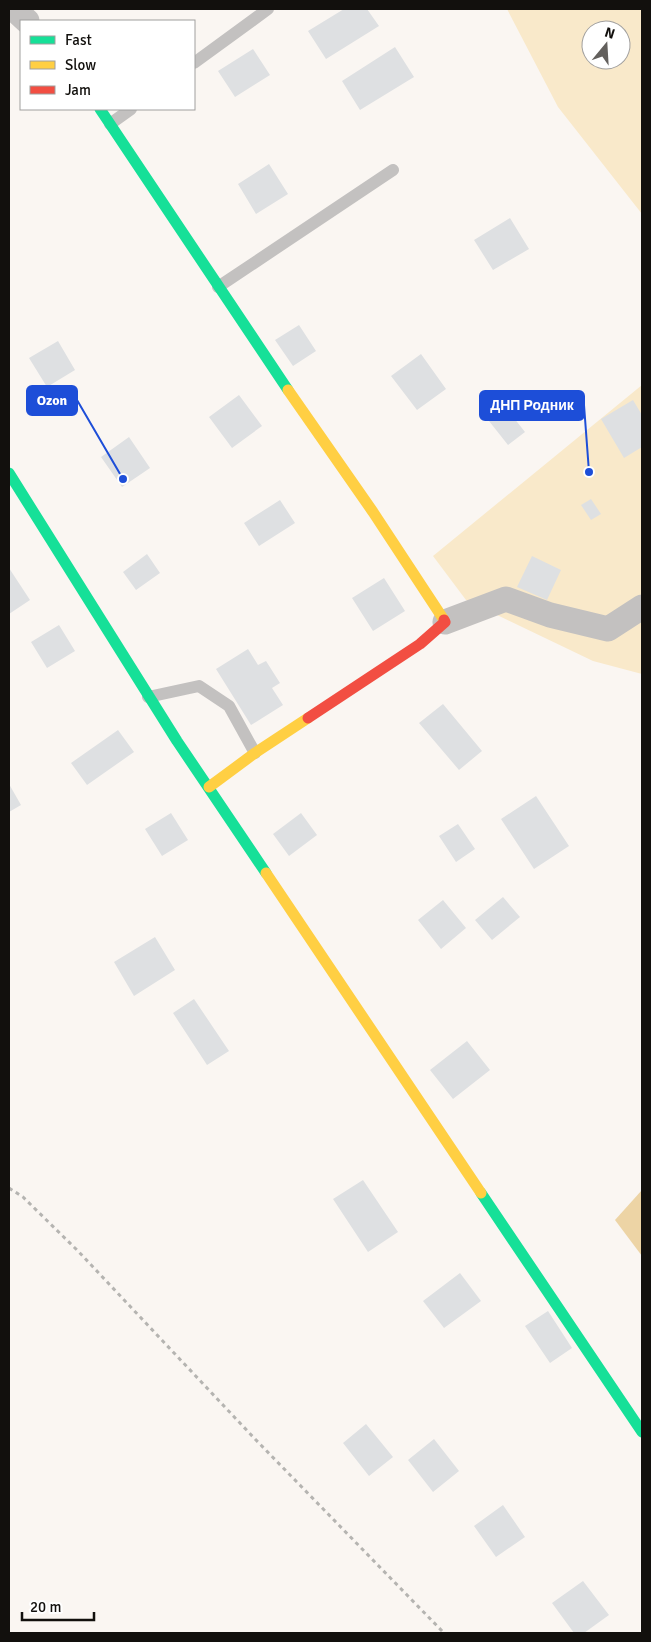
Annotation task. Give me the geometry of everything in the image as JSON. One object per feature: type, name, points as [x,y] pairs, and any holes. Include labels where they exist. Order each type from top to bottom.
[{"type":"street","points":[[14,9],[26,20]]},
{"type":"street","points":[[101,110],[218,287],[373,512],[445,622]]},
{"type":"street","points":[[9,473],[13,488],[148,697],[642,1432]]},
{"type":"street","points":[[209,788],[255,753],[420,644],[445,622],[506,599],[550,615],[608,628],[642,607]]},
{"type":"lane","points":[[195,62],[268,9]]},
{"type":"lane","points":[[110,124],[130,110]]},
{"type":"lane","points":[[218,287],[393,170]]},
{"type":"lane","points":[[148,697],[199,686],[229,706],[255,753]]},
{"type":"path","points":[[9,1188],[23,1197],[78,1251],[255,1439],[444,1633]]},
{"type":"shaded area","points":[[507,9],[642,9],[642,214],[558,107]]},
{"type":"shaded area","points":[[642,385],[642,674],[593,661],[466,600],[433,556]]},
{"type":"shaded area","points":[[642,1190],[642,1256],[615,1220]]},
{"type":"building","points":[[344,9],[367,9],[379,26],[326,59],[308,31]]},
{"type":"building","points":[[395,47],[414,77],[360,110],[342,81]]},
{"type":"building","points":[[253,49],[270,75],[235,97],[218,71]]},
{"type":"building","points":[[269,164],[288,194],[256,214],[238,184]]},
{"type":"building","points":[[510,218],[529,249],[493,270],[474,240]]},
{"type":"building","points":[[299,325],[316,351],[293,366],[275,340]]},
{"type":"building","points":[[58,341],[75,370],[47,387],[29,358]]},
{"type":"building","points":[[421,354],[446,389],[417,410],[391,376]]},
{"type":"building","points":[[239,395],[262,426],[232,448],[209,417]]},
{"type":"building","points":[[633,400],[642,415],[642,447],[624,458],[601,419]]},
{"type":"building","points":[[506,408],[525,432],[508,445],[489,421]]},
{"type":"building","points":[[129,437],[150,468],[122,487],[101,457]]},
{"type":"building","points":[[591,499],[601,514],[591,520],[581,505]]},
{"type":"building","points":[[280,500],[295,523],[259,546],[244,523]]},
{"type":"building","points":[[147,554],[160,573],[136,590],[123,572]]},
{"type":"building","points":[[532,556],[561,570],[547,600],[517,587]]},
{"type":"building","points":[[9,568],[30,600],[9,614]]},
{"type":"building","points":[[384,578],[405,611],[373,631],[352,598]]},
{"type":"building","points":[[59,625],[75,651],[47,668],[31,642]]},
{"type":"building","points":[[248,649],[258,665],[266,661],[280,683],[272,688],[283,705],[251,725],[216,669]]},
{"type":"building","points":[[443,704],[482,751],[459,770],[419,723]]},
{"type":"building","points":[[118,730],[134,752],[87,785],[71,763]]},
{"type":"building","points":[[9,784],[21,805],[9,812]]},
{"type":"building","points":[[536,796],[569,846],[534,869],[501,819]]},
{"type":"building","points":[[171,813],[188,840],[162,856],[145,829]]},
{"type":"building","points":[[301,813],[317,835],[289,856],[273,834]]},
{"type":"building","points":[[458,824],[475,849],[456,862],[439,836]]},
{"type":"building","points":[[503,897],[520,917],[492,940],[475,920]]},
{"type":"building","points":[[443,900],[466,928],[441,949],[418,920]]},
{"type":"building","points":[[155,937],[175,970],[134,996],[114,962]]},
{"type":"building","points":[[194,999],[229,1051],[207,1065],[173,1013]]},
{"type":"building","points":[[467,1041],[490,1070],[453,1099],[430,1070]]},
{"type":"building","points":[[363,1180],[398,1232],[368,1252],[333,1199]]},
{"type":"building","points":[[460,1273],[481,1301],[444,1328],[423,1301]]},
{"type":"building","points":[[548,1311],[572,1348],[550,1363],[525,1326]]},
{"type":"building","points":[[366,1424],[393,1457],[369,1476],[343,1443]]},
{"type":"building","points":[[434,1439],[459,1471],[433,1492],[408,1460]]},
{"type":"building","points":[[503,1505],[525,1537],[496,1557],[474,1526]]},
{"type":"building","points":[[583,1581],[609,1615],[584,1633],[574,1633],[552,1603]]},
{"type":"traffic: fast","points":[[101,110],[288,390]]},
{"type":"traffic: fast","points":[[9,473],[177,741],[266,873]]},
{"type":"traffic: fast","points":[[481,1193],[642,1432]]},
{"type":"traffic: slow","points":[[288,390],[373,512],[444,620]]},
{"type":"traffic: slow","points":[[209,787],[255,753],[308,718]]},
{"type":"traffic: slow","points":[[266,873],[481,1193]]},
{"type":"traffic: jam","points":[[308,718],[420,644],[445,622],[444,620]]},
{"type":"place","name":"ДНП Родник","points":[[589,472]]},
{"type":"place","name":"Ozon","points":[[123,479]]}]
